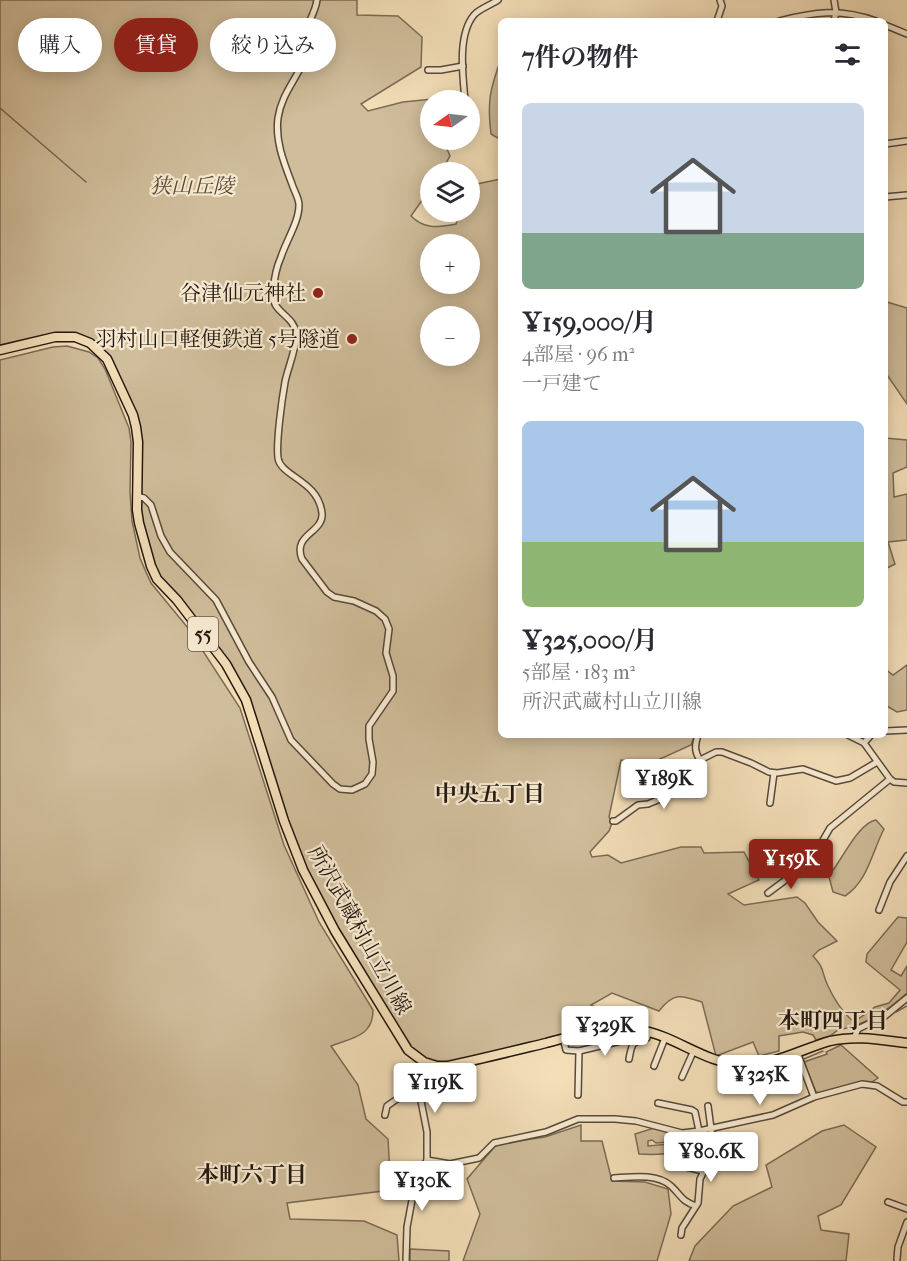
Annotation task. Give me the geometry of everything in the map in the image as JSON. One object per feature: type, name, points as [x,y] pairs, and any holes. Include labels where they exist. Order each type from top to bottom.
[{"type":"main road","name":"所沢武蔵村山立川線","points":[[0,350],[64,336],[75,337],[90,342],[99,350],[114,373],[136,427],[139,523],[146,550],[158,579],[226,664],[246,700],[284,822],[303,870],[335,931],[408,1050],[424,1062],[437,1066]]},
{"type":"main road","points":[[437,1066],[466,1062],[603,1029],[631,1029],[648,1032],[716,1059],[744,1065],[771,1060],[832,1041],[854,1038],[907,1044]]},
{"type":"street","points":[[137,496],[144,498],[151,505],[161,536],[171,552],[216,600],[249,662],[269,691],[287,733],[298,749],[336,787],[352,790],[364,784],[373,769],[368,735],[369,726],[392,695],[394,687],[386,654],[389,629],[385,620],[376,611],[334,597],[327,592],[302,558],[300,543],[318,525],[322,512],[312,490],[284,469],[278,457],[285,382],[296,337],[294,326],[275,307],[272,298],[279,262],[299,205],[280,150],[278,123],[284,96],[304,62],[304,36],[314,16],[317,0]]},
{"type":"street","points":[[464,90],[464,39],[474,14],[498,0]]},
{"type":"street","points":[[718,18],[722,6],[720,0]]},
{"type":"street","points":[[834,0],[835,18]]},
{"type":"street","points":[[791,18],[810,13],[836,12],[866,18]]},
{"type":"street","points":[[888,26],[907,34]]},
{"type":"street","points":[[428,70],[463,66]]},
{"type":"street","points":[[888,144],[907,141]]},
{"type":"street","points":[[888,197],[907,195]]},
{"type":"street","points":[[888,731],[907,730]]},
{"type":"street","points":[[697,738],[695,748],[700,760]]},
{"type":"street","points":[[854,738],[864,743],[890,779],[894,782],[907,783]]},
{"type":"street","points":[[864,743],[868,738]]},
{"type":"street","points":[[613,821],[638,806],[660,799],[706,755],[719,752],[774,773],[803,769],[841,781],[877,762]]},
{"type":"street","points":[[770,803],[774,773]]},
{"type":"street","points":[[768,893],[811,861],[825,833],[890,779]]},
{"type":"street","points":[[879,910],[890,882],[907,856]]},
{"type":"street","points":[[854,1038],[856,1031],[862,1026],[885,1016],[907,998]]},
{"type":"street","points":[[563,1038],[566,1050],[579,1051],[629,1039],[631,1029]]},
{"type":"street","points":[[629,1059],[634,1041],[647,1038],[648,1032]]},
{"type":"street","points":[[654,1066],[665,1038]]},
{"type":"street","points":[[682,1077],[694,1050]]},
{"type":"street","points":[[578,1095],[579,1051]]},
{"type":"street","points":[[797,1052],[814,1097]]},
{"type":"street","points":[[406,1261],[407,1227],[416,1184],[427,1160],[428,1132],[420,1096],[437,1066]]},
{"type":"street","points":[[427,1160],[450,1164],[479,1158],[494,1143],[546,1132],[578,1119],[615,1119],[647,1123],[682,1133],[699,1131],[778,1114],[814,1097],[869,1084],[907,1102]]},
{"type":"street","points":[[385,1116],[387,1106],[397,1099],[421,1092]]},
{"type":"street","points":[[658,1103],[695,1112],[699,1131]]},
{"type":"street","points":[[681,1235],[682,1228],[696,1206],[703,1171],[714,1151],[708,1106]]},
{"type":"street","points":[[678,1165],[703,1171]]},
{"type":"street","points":[[614,1178],[645,1177],[665,1181],[683,1201],[696,1206]]},
{"type":"street","points":[[888,1202],[907,1209]]},
{"type":"street","points":[[897,1259],[898,1247],[907,1222]]},
{"type":"green space","name":"狭山丘陵","points":[[0,0],[357,0],[357,15],[398,16],[422,37],[421,67],[361,104],[368,111],[420,100],[420,150],[447,150],[450,156],[447,162],[420,162],[420,203],[411,216],[421,224],[438,226],[456,224],[457,222],[480,222],[480,183],[498,180],[498,738],[694,738],[691,745],[649,764],[621,760],[609,817],[612,823],[609,831],[590,852],[592,857],[608,855],[621,863],[681,847],[701,847],[704,853],[744,852],[759,880],[728,894],[744,905],[797,897],[805,903],[818,922],[837,941],[819,950],[813,956],[822,968],[836,1001],[854,1022],[875,1007],[889,1003],[900,990],[866,962],[867,954],[898,917],[907,918],[907,942],[891,970],[901,976],[907,966],[907,993],[878,1015],[843,1029],[842,1027],[830,1036],[816,1040],[813,1035],[803,1032],[779,1036],[779,1051],[759,1056],[753,1042],[716,1056],[702,1002],[678,997],[669,1001],[659,1011],[612,993],[591,1005],[599,1010],[603,1029],[448,1066],[415,1057],[303,870],[246,700],[226,664],[157,579],[139,523],[136,427],[107,359],[75,337],[0,350]]},
{"type":"green space","points":[[498,68],[498,138],[491,134],[489,113],[492,87]]},
{"type":"green space","points":[[888,302],[907,308],[907,404],[888,376]]},
{"type":"green space","points":[[67,346],[89,352],[98,358],[105,369],[129,428],[132,521],[140,558],[151,583],[188,628],[240,708],[284,845],[319,922],[373,1010],[372,1019],[365,1031],[331,1046],[358,1085],[366,1119],[388,1139],[391,1190],[287,1203],[290,1219],[364,1221],[397,1235],[399,1261],[0,1261],[0,360],[53,347]]},
{"type":"green space","points":[[888,438],[907,440],[907,467],[893,473],[894,497],[907,494],[907,540],[888,542]]},
{"type":"green space","points":[[888,542],[895,564],[888,568]]},
{"type":"green space","points":[[907,665],[907,710],[897,712],[888,707],[888,671],[893,675]]},
{"type":"green space","points":[[876,820],[884,829],[869,866],[853,890],[845,896],[833,892],[829,877],[833,870],[858,833],[870,822]]},
{"type":"green space","points":[[841,1045],[878,1078],[872,1082],[816,1092],[804,1062],[827,1054],[826,1052]]},
{"type":"green space","points":[[581,1125],[581,1141],[602,1141],[612,1181],[645,1182],[668,1189],[671,1214],[657,1261],[463,1261],[480,1214],[467,1179],[497,1144],[545,1137]]},
{"type":"green space","points":[[844,1125],[876,1147],[841,1205],[818,1216],[821,1230],[849,1234],[846,1261],[689,1261],[695,1246],[733,1206],[772,1187],[766,1165],[822,1131]]},
{"type":"green space","points":[[654,1128],[667,1132],[669,1142],[656,1143],[652,1140],[648,1141],[648,1146],[681,1143],[681,1151],[639,1154],[635,1134]]},
{"type":"green space","points":[[410,1249],[449,1251],[449,1261],[410,1261]]},
{"type":"waterway","points":[[0,108],[86,182]]},
{"type":"waterway","points":[[896,1012],[907,1006]]},
{"type":"waterway","points":[[869,1030],[880,1025],[891,1015]]},
{"type":"waterway","points":[[804,1059],[823,1051]]},
{"type":"waterway","points":[[782,1064],[798,1061]]},
{"type":"waterway","points":[[771,1069],[779,1065]]},
{"type":"waterway","points":[[722,1072],[726,1075]]},
{"type":"waterway","points":[[754,1075],[766,1072]]},
{"type":"waterway","points":[[730,1077],[743,1076]]},
{"type":"place","name":"谷津仙元神社","points":[[318,293]]},
{"type":"place","name":"羽村山口軽便鉄道 5号隧道","points":[[352,339]]},
{"type":"district","name":"中央五丁目","points":[[490,793]]},
{"type":"district","name":"本町四丁目","points":[[833,1020]]},
{"type":"district","name":"本町六丁目","points":[[252,1174]]}]
